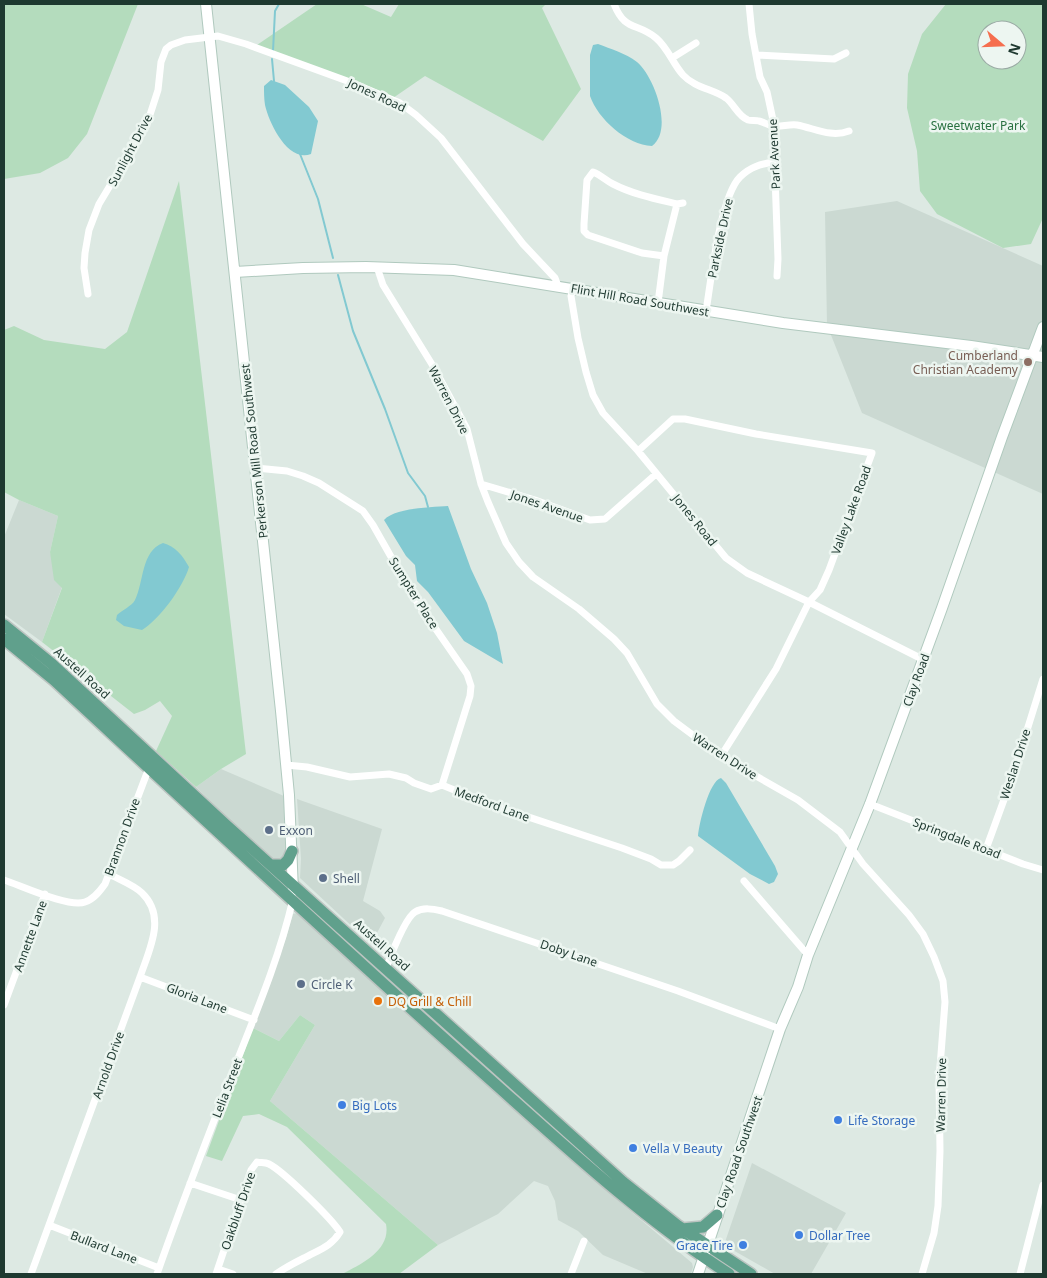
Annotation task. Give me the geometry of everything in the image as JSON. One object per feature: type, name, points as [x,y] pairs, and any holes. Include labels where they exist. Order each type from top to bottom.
[{"type":"main road","name":"Austell Road","points":[[4,625],[52,664],[271,865],[623,1182],[682,1229],[751,1274]]},
{"type":"main road","name":"Austell Road","points":[[4,639],[54,680],[439,1034],[604,1181],[682,1243],[729,1274]]},
{"type":"main road","points":[[271,865],[283,865],[288,860],[292,851]]},
{"type":"main road","points":[[682,1229],[703,1227],[717,1215]]},
{"type":"main road","points":[[713,1274],[723,1274]]},
{"type":"street","name":"Perkerson Mill Road Southwest","points":[[206,4],[286,765],[294,885],[293,899]]},
{"type":"street","points":[[614,4],[620,17],[628,25],[645,30],[663,44],[683,75],[695,85],[717,92],[729,100],[740,114],[748,120],[774,126],[798,125],[834,134],[842,134],[849,131]]},
{"type":"street","name":"Park Avenue","points":[[748,4],[760,77],[766,92],[774,126],[778,258],[776,276]]},
{"type":"street","name":"Jones Road","points":[[210,37],[218,36],[246,44],[334,76],[400,103],[441,138],[523,244],[555,278],[558,286]]},
{"type":"street","name":"Sunlight Drive","points":[[88,294],[84,253],[89,230],[99,204],[147,124],[158,90],[161,62],[166,50],[171,45],[185,40],[210,37]]},
{"type":"street","points":[[672,58],[696,44]]},
{"type":"street","points":[[757,55],[834,59],[846,53]]},
{"type":"street","name":"Parkside Drive","points":[[706,311],[719,233],[731,190],[739,177],[748,170],[774,162]]},
{"type":"street","points":[[658,303],[664,256],[680,204],[652,198],[612,184],[601,174],[593,172],[587,180],[584,231],[588,235],[642,253],[664,256]]},
{"type":"street","name":"Flint Hill Road Southwest","points":[[235,272],[303,268],[377,267],[454,270],[706,311],[842,331],[1038,356]]},
{"type":"street","name":"Warren Drive","points":[[377,267],[383,285],[433,366],[467,429],[481,484],[506,543],[519,562],[533,577],[579,609],[614,639],[627,653],[657,704],[674,721],[721,756],[798,800],[840,832],[863,864],[909,915],[923,934],[934,957],[942,981],[945,1002],[939,1080],[940,1151],[938,1206],[934,1233],[922,1274]]},
{"type":"street","name":"Jones Road","points":[[573,288],[571,296],[578,338],[593,395],[603,413],[638,450],[726,558],[747,573],[924,660]]},
{"type":"street","name":"Clay Road","points":[[780,1029],[798,987],[808,954],[870,804],[924,660],[1002,437],[1038,356],[1043,327]]},
{"type":"street","name":"Valley Lake Road","points":[[638,450],[673,418],[872,453],[820,590],[809,602],[776,669],[721,756]]},
{"type":"street","name":"Sumpter Place","points":[[256,468],[287,471],[303,476],[319,483],[363,511],[415,599],[467,674],[471,686],[470,696],[442,785]]},
{"type":"street","name":"Jones Avenue","points":[[481,484],[535,500],[590,520],[605,519],[656,474]]},
{"type":"street","name":"Weslan Drive","points":[[986,849],[1013,775],[1043,679]]},
{"type":"street","name":"Brannon Drive","points":[[4,880],[65,902],[85,902],[96,896],[105,884],[109,874],[140,786],[149,768],[151,754]]},
{"type":"street","name":"Medford Lane","points":[[286,765],[307,767],[350,777],[390,774],[406,778],[431,789],[442,785],[486,803],[622,848],[651,859],[661,865],[673,865],[690,850]]},
{"type":"street","name":"Springdale Road","points":[[870,804],[1023,864],[1043,870]]},
{"type":"street","name":"Arnold Drive","points":[[31,1274],[140,977],[156,922],[154,913],[142,893],[109,874]]},
{"type":"street","points":[[744,881],[808,954]]},
{"type":"street","name":"Annette Lane","points":[[4,1005],[45,894]]},
{"type":"street","name":"Lelia Street","points":[[158,1271],[190,1183],[254,1020],[275,960],[293,899]]},
{"type":"street","name":"Doby Lane","points":[[386,968],[406,922],[414,912],[422,909],[432,909],[562,951],[780,1029]]},
{"type":"street","name":"Gloria Lane","points":[[140,977],[254,1020]]},
{"type":"street","name":"Clay Road Southwest","points":[[698,1274],[780,1029]]},
{"type":"street","name":"Oakbluff Drive","points":[[233,1274],[217,1272],[251,1170],[257,1162],[268,1164],[293,1183],[335,1224],[340,1232],[336,1239],[323,1250],[302,1258],[276,1274]]},
{"type":"street","points":[[190,1183],[241,1200]]},
{"type":"street","points":[[1020,1274],[1043,1186]]},
{"type":"street","name":"Bullard Lane","points":[[49,1225],[158,1271]]},
{"type":"street","points":[[571,1274],[584,1241]]},
{"type":"shaded area","points":[[897,201],[1043,266],[1043,494],[862,413],[827,325],[825,212]]},
{"type":"shaded area","points":[[19,500],[58,516],[50,552],[62,587],[42,642],[4,614],[4,537]]},
{"type":"shaded area","points":[[221,769],[284,796],[287,853],[284,861],[272,861],[196,787]]},
{"type":"shaded area","points":[[297,799],[382,829],[363,901],[380,911],[385,918],[371,944],[300,878],[301,859]]},
{"type":"shaded area","points":[[301,912],[576,1165],[692,1263],[691,1274],[648,1274],[603,1255],[578,1231],[558,1220],[555,1201],[548,1186],[534,1181],[498,1214],[438,1245],[270,1101],[315,1025],[300,1015],[279,1041],[253,1028],[293,914]]},
{"type":"shaded area","points":[[752,1163],[846,1213],[811,1274],[775,1274],[724,1245]]},
{"type":"green space","points":[[4,4],[138,4],[87,134],[68,158],[40,173],[4,179]]},
{"type":"green space","points":[[317,4],[361,4],[391,17],[399,4],[546,4],[542,8],[581,89],[543,141],[425,76],[393,98],[254,47]]},
{"type":"green space","name":"Sweetwater Park","points":[[946,4],[1043,4],[1043,218],[1031,244],[1003,248],[937,214],[920,191],[917,151],[907,108],[908,74],[922,34]]},
{"type":"green space","points":[[179,181],[246,754],[196,787],[156,751],[172,716],[160,701],[134,714],[42,642],[62,588],[54,580],[50,552],[58,516],[4,492],[4,330],[14,326],[44,340],[105,349],[127,332]]},
{"type":"green space","points":[[300,1015],[315,1025],[270,1101],[438,1245],[399,1274],[342,1274],[366,1261],[380,1249],[386,1233],[386,1224],[287,1127],[259,1114],[243,1116],[222,1161],[206,1156],[253,1028],[279,1041]]},
{"type":"water","points":[[598,44],[637,62],[650,79],[659,103],[661,116],[661,128],[658,138],[652,146],[642,145],[624,136],[607,122],[594,105],[590,96],[590,55],[593,45]]},
{"type":"water","points":[[271,80],[285,85],[309,107],[318,121],[311,154],[295,153],[287,147],[275,131],[267,113],[264,100],[264,86]]},
{"type":"water","points":[[448,506],[471,569],[487,603],[497,633],[503,664],[464,641],[428,592],[417,581],[415,565],[406,556],[384,520],[389,516],[404,511]]},
{"type":"water","points":[[163,543],[175,549],[189,567],[182,584],[163,611],[149,625],[142,630],[124,626],[116,620],[117,615],[135,600],[147,560],[156,547]]},
{"type":"water","points":[[721,778],[726,783],[775,866],[778,874],[774,882],[769,884],[750,874],[698,836],[700,822],[712,787]]},
{"type":"waterway","points":[[273,51],[275,11],[279,4]]},
{"type":"waterway","points":[[272,59],[274,81]]},
{"type":"waterway","points":[[300,154],[318,199],[333,258]]},
{"type":"waterway","points":[[338,275],[353,331],[385,409],[408,473],[425,496],[428,507]]},
{"type":"place","name":"Cumberland Christian Academy","points":[[1028,362]]},
{"type":"place","name":"Exxon","points":[[269,830]]},
{"type":"place","name":"Shell","points":[[323,878]]},
{"type":"place","name":"Circle K","points":[[301,984]]},
{"type":"place","name":"DQ Grill & Chill","points":[[378,1001]]},
{"type":"place","name":"Big Lots","points":[[342,1105]]},
{"type":"place","name":"Life Storage","points":[[838,1120]]},
{"type":"place","name":"Vella V Beauty","points":[[633,1148]]},
{"type":"place","name":"Dollar Tree","points":[[799,1235]]},
{"type":"place","name":"Grace Tire","points":[[743,1245]]}]
